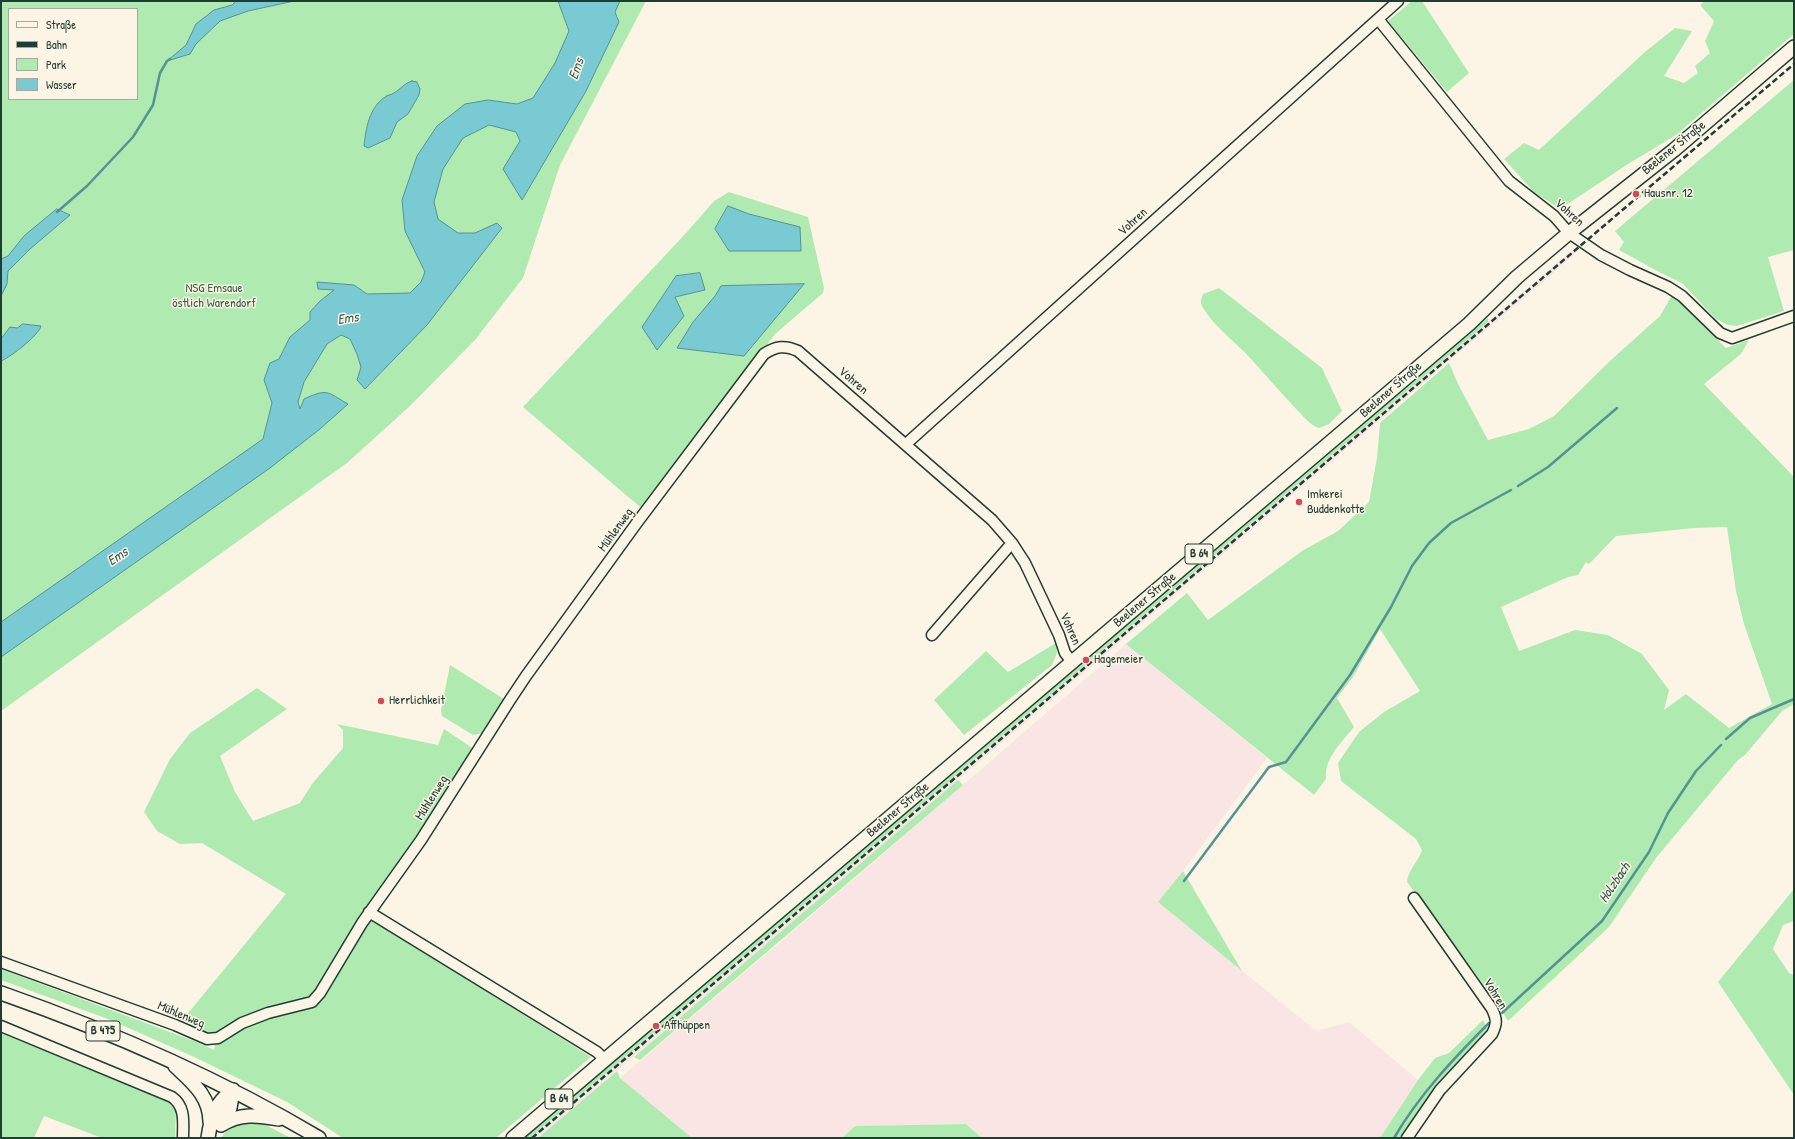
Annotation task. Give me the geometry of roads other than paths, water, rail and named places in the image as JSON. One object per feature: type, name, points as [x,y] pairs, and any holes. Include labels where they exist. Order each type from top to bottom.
[{"type":"main road","name":"Beelener Straße","points":[[513,1138],[1451,339],[1517,277],[1569,232],[1674,150],[1794,47]]},
{"type":"main road","name":"B 475","points":[[1,992],[90,1026],[168,1059],[233,1090],[319,1138]]},
{"type":"main road","points":[[168,1059],[203,1094],[216,1123]]},
{"type":"main road","points":[[210,1138],[216,1123],[230,1108],[233,1090]]},
{"type":"main road","points":[[216,1123],[252,1115],[293,1123]]},
{"type":"street","name":"Vohren","points":[[906,444],[1398,1]]},
{"type":"street","name":"Vohren","points":[[1378,19],[1509,181],[1554,216],[1569,232],[1601,255],[1668,287],[1682,296],[1720,333],[1732,338],[1794,316]]},
{"type":"street","name":"Vohren","points":[[779,346],[788,347],[798,351],[992,520],[1012,543],[1025,563],[1059,635],[1065,653],[1072,662]]},
{"type":"street","name":"Mühlenweg","points":[[1,962],[175,1025],[203,1038],[211,1040],[218,1038],[253,1018],[312,1002],[320,993],[369,912],[421,840],[510,700],[636,524],[764,354],[779,346]]},
{"type":"street","points":[[932,635],[1012,543]]},
{"type":"street","name":"Vohren","points":[[1407,1138],[1440,1090],[1492,1034],[1496,1026],[1496,1020],[1492,1009],[1414,898]]},
{"type":"street","points":[[369,912],[598,1052],[604,1060]]},
{"type":"street","points":[[1,1026],[172,1097],[178,1102],[182,1110],[183,1138]]},
{"type":"water","points":[[236,1],[294,1],[248,11],[220,21],[196,44],[190,54],[167,61],[186,45],[196,24],[214,10],[232,5]]},
{"type":"water","name":"Ems","points":[[559,1],[620,1],[615,12],[619,22],[586,91],[522,200],[503,169],[520,141],[516,132],[489,125],[463,138],[443,169],[434,202],[438,219],[458,233],[475,233],[497,223],[502,228],[427,325],[365,389],[357,380],[361,367],[350,339],[341,335],[327,344],[304,382],[298,402],[300,409],[304,399],[318,393],[331,394],[348,404],[320,429],[270,468],[1,657],[1,622],[263,439],[272,403],[264,380],[270,363],[279,359],[290,337],[310,320],[310,312],[320,301],[334,290],[318,289],[317,282],[354,285],[367,294],[410,293],[421,282],[425,272],[405,231],[402,200],[417,156],[437,126],[465,104],[488,100],[517,104],[533,98],[555,63],[569,31]]},
{"type":"water","points":[[412,81],[417,82],[420,89],[419,95],[408,114],[397,122],[390,138],[368,148],[364,146],[367,125],[375,107],[386,96],[394,93]]},
{"type":"water","points":[[728,206],[749,214],[800,227],[801,251],[729,251],[715,229]]},
{"type":"water","points":[[57,209],[70,215],[30,249],[8,271],[7,284],[1,296],[1,259],[8,256],[24,236]]},
{"type":"water","points":[[700,273],[705,290],[675,297],[684,316],[657,350],[642,327],[676,276]]},
{"type":"water","points":[[804,284],[744,356],[677,348],[693,322],[715,296],[721,286]]},
{"type":"water","points":[[23,324],[41,326],[35,335],[24,345],[1,361],[1,339],[10,327],[17,328]]},
{"type":"waterway","points":[[57,212],[87,186],[133,137],[153,105],[160,73],[167,61],[170,59]]},
{"type":"waterway","points":[[1518,486],[1548,467],[1617,408]]},
{"type":"waterway","points":[[1184,881],[1269,767],[1286,762],[1350,675],[1391,607],[1412,566],[1429,543],[1451,523],[1511,490]]},
{"type":"waterway","name":"Holzbach","points":[[1726,739],[1750,718],[1794,699]]},
{"type":"waterway","name":"Holzbach","points":[[1502,1013],[1602,921],[1649,852],[1668,813],[1696,771],[1721,745]]},
{"type":"waterway","name":"Holzbach","points":[[1394,1138],[1414,1107],[1426,1092],[1450,1063],[1489,1023]]},
{"type":"railway","points":[[532,1138],[1794,64]]},
{"type":"place","name":"Hausnr. 12","points":[[1636,194]]},
{"type":"place","name":"Imkerei Buddenkotte","points":[[1299,502]]},
{"type":"place","name":"Hagemeier","points":[[1086,660]]},
{"type":"place","name":"Herrlichkeit","points":[[381,701]]},
{"type":"place","name":"Affhüppen","points":[[656,1026]]},
{"type":"park label","name":"NSG Emsaue östlich Warendorf","points":[[214,296]]}]
